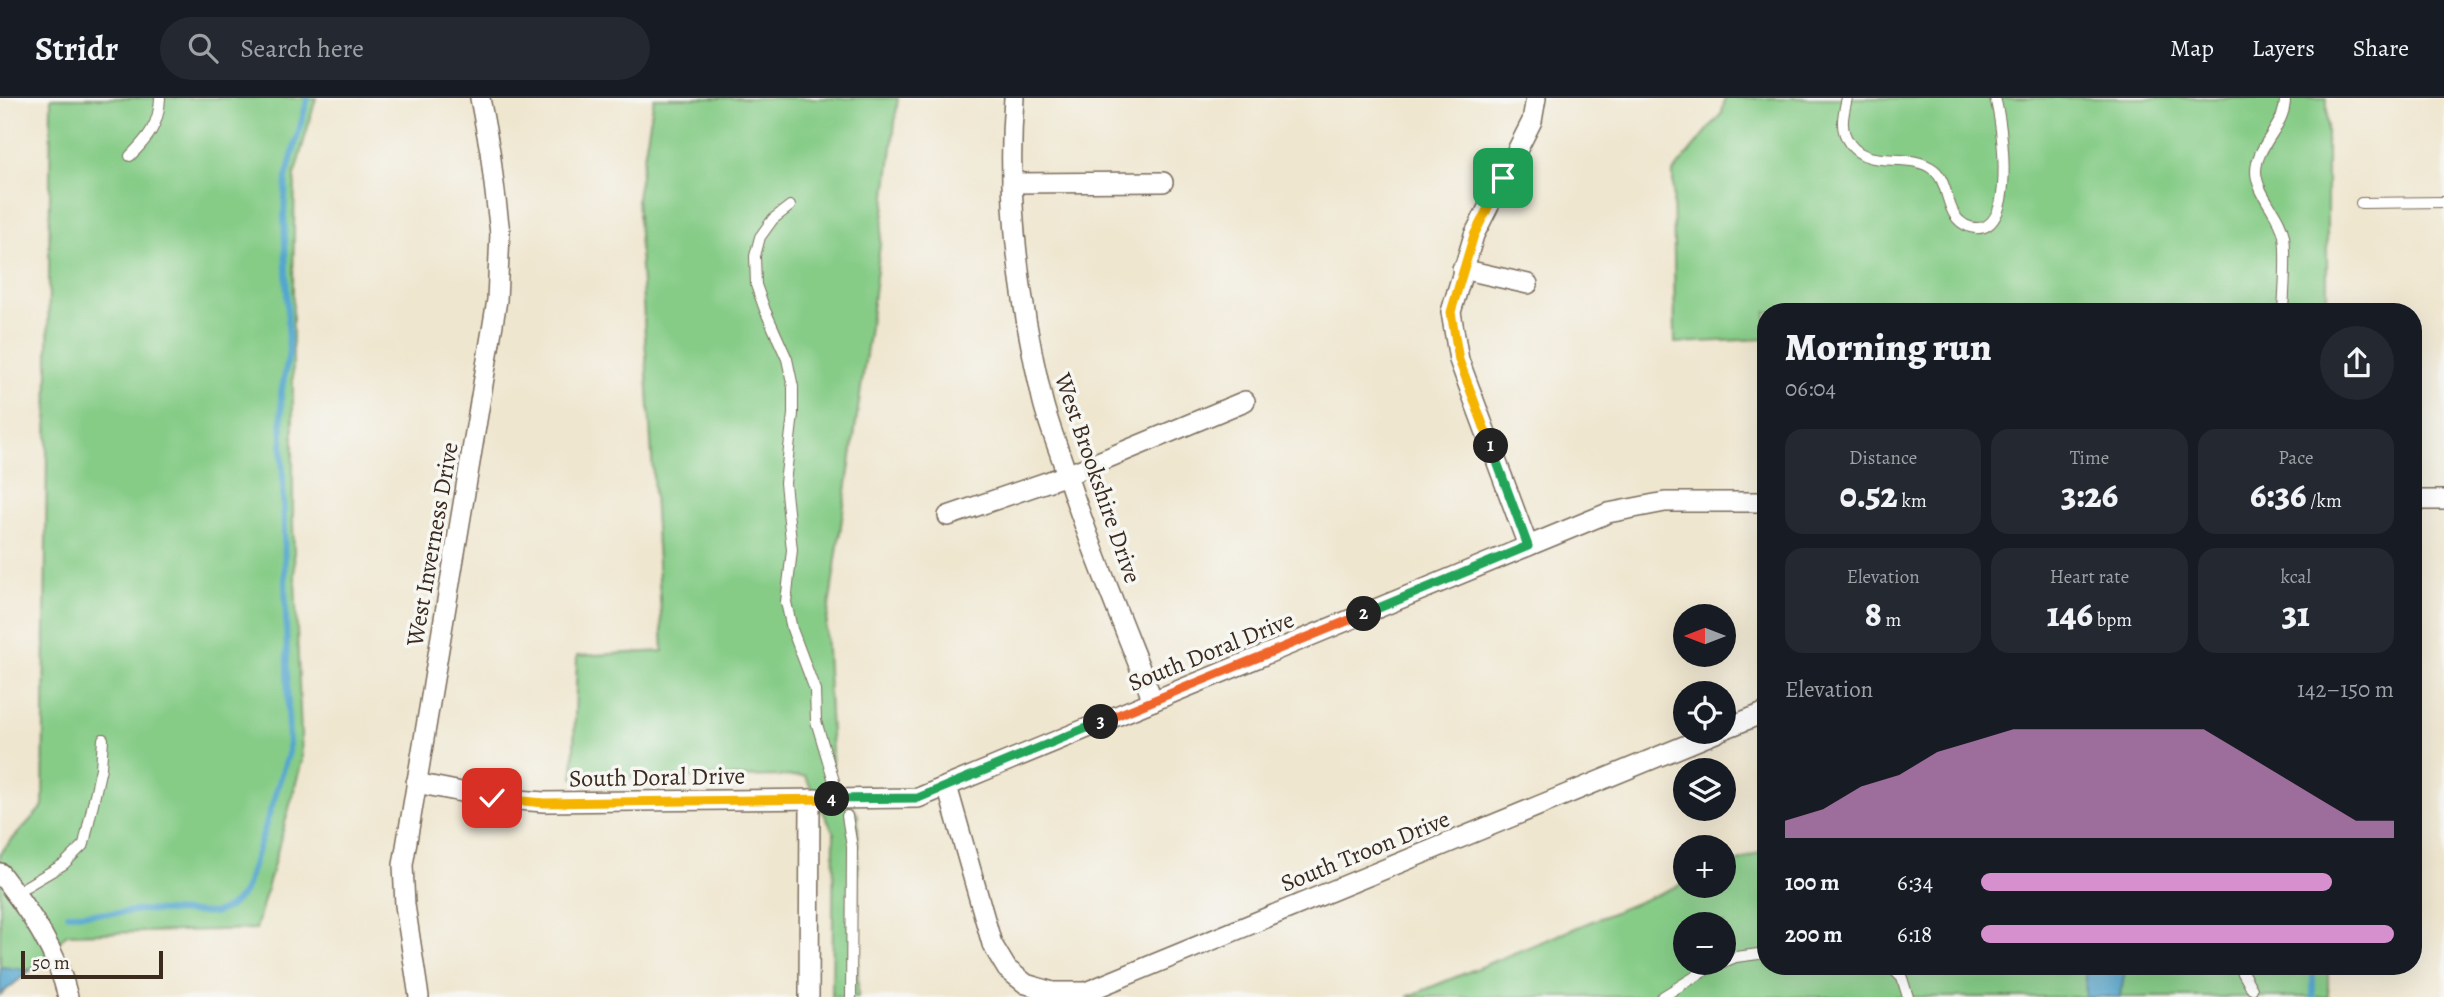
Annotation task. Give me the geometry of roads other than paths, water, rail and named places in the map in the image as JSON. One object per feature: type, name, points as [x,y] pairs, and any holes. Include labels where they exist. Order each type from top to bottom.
[{"type":"street","name":"West Inverness Drive","points":[[419,997],[404,905],[403,865],[498,300],[500,233],[481,98]]},
{"type":"street","name":"West Brookshire Drive","points":[[1014,98],[1011,139],[1015,241],[1024,308],[1042,400],[1081,521],[1153,701]]},
{"type":"street","points":[[1528,546],[1459,360],[1451,312],[1474,235],[1532,121],[1536,98]]},
{"type":"street","points":[[1013,183],[1163,182]]},
{"type":"street","points":[[1462,269],[1528,284]]},
{"type":"street","points":[[948,516],[1067,475],[1245,401]]},
{"type":"street","points":[[2422,500],[2444,500]]},
{"type":"street","name":"South Doral Drive","points":[[416,783],[492,798],[544,803],[918,798],[1608,513],[1665,502],[1757,502]]},
{"type":"street","points":[[1736,724],[1757,716]]},
{"type":"street","name":"South Troon Drive","points":[[947,786],[992,944],[1007,969],[1026,984],[1053,992],[1086,992],[1689,744]]},
{"type":"street","points":[[809,997],[810,799]]},
{"type":"street","points":[[0,873],[38,926],[63,975],[68,997]]},
{"type":"lane","points":[[130,156],[150,136],[160,98]]},
{"type":"lane","points":[[1847,98],[1842,122],[1844,136],[1855,151],[1872,159],[1919,163],[1935,171],[1944,186],[1954,216],[1969,226],[1982,227],[1992,220],[2000,208],[2004,179],[2003,143],[1995,98]]},
{"type":"lane","points":[[2283,303],[2284,234],[2256,173],[2260,152],[2277,127],[2285,108],[2285,98]]},
{"type":"lane","points":[[2361,203],[2444,202]]},
{"type":"lane","points":[[790,206],[773,219],[760,237],[755,256],[756,285],[787,359],[793,387],[793,414],[785,483],[792,550],[786,602],[792,629],[815,690],[816,721],[834,781]]},
{"type":"lane","points":[[25,887],[64,864],[84,844],[101,768],[103,739]]},
{"type":"lane","points":[[848,816],[852,848],[851,997]]},
{"type":"lane","points":[[1736,957],[1757,954]]},
{"type":"lane","points":[[1662,997],[1698,975]]},
{"type":"lane","points":[[1899,975],[1908,997]]},
{"type":"lane","points":[[2244,975],[2252,989]]},
{"type":"water","points":[[0,967],[31,970],[0,995]]},
{"type":"water","points":[[2085,975],[2124,975],[2120,997],[2084,997]]},
{"type":"waterway","points":[[68,914],[141,910],[215,913],[231,906],[245,891],[289,751],[281,394],[289,353],[284,214],[286,178],[308,98]]},
{"type":"waterway","points":[[2313,975],[2313,997]]}]
